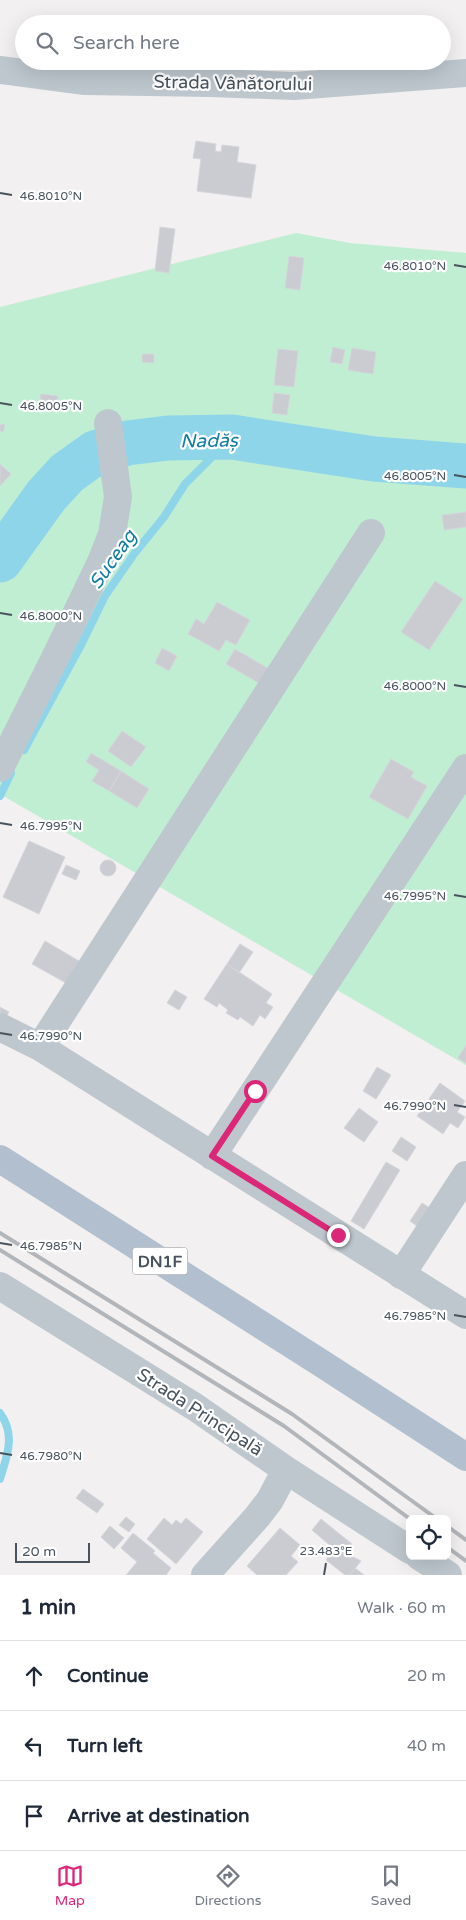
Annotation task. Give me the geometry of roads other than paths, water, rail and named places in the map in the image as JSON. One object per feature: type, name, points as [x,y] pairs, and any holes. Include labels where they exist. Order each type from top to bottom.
[{"type":"main road","name":"DN1F","points":[[0,1159],[329,1368],[466,1458]]},
{"type":"street","name":"Strada Vânătorului","points":[[0,70],[85,81],[294,86],[466,73]]},
{"type":"street","points":[[0,768],[101,562],[112,534],[118,497],[108,423]]},
{"type":"street","points":[[40,1047],[371,533]]},
{"type":"street","points":[[212,1156],[466,768]]},
{"type":"street","points":[[0,1027],[40,1047],[466,1315]]},
{"type":"street","points":[[401,1275],[466,1174]]},
{"type":"street","name":"Strada Principală","points":[[0,1286],[195,1407],[286,1470],[406,1547]]},
{"type":"street","points":[[205,1575],[257,1517],[270,1500],[286,1470]]},
{"type":"street","points":[[425,1560],[448,1575]]},
{"type":"waterway","name":"Suceag","points":[[24,750],[81,645],[105,596],[134,554],[164,517],[185,484],[232,437]]},
{"type":"waterway","name":"Nadăș","points":[[0,560],[46,496],[67,473],[95,453],[127,443],[168,438],[232,437],[374,459],[466,466]]},
{"type":"waterway","name":"Suceag","points":[[0,796],[11,773]]},
{"type":"waterway","name":"Suceag","points":[[0,1413],[5,1421],[9,1437],[9,1446],[0,1479]]},
{"type":"railway","points":[[0,1233],[292,1414],[431,1515]]},
{"type":"railway","points":[[0,1250],[284,1426],[406,1516]]},
{"type":"railway","points":[[451,1529],[466,1540]]},
{"type":"railway","points":[[451,1550],[466,1561]]}]
